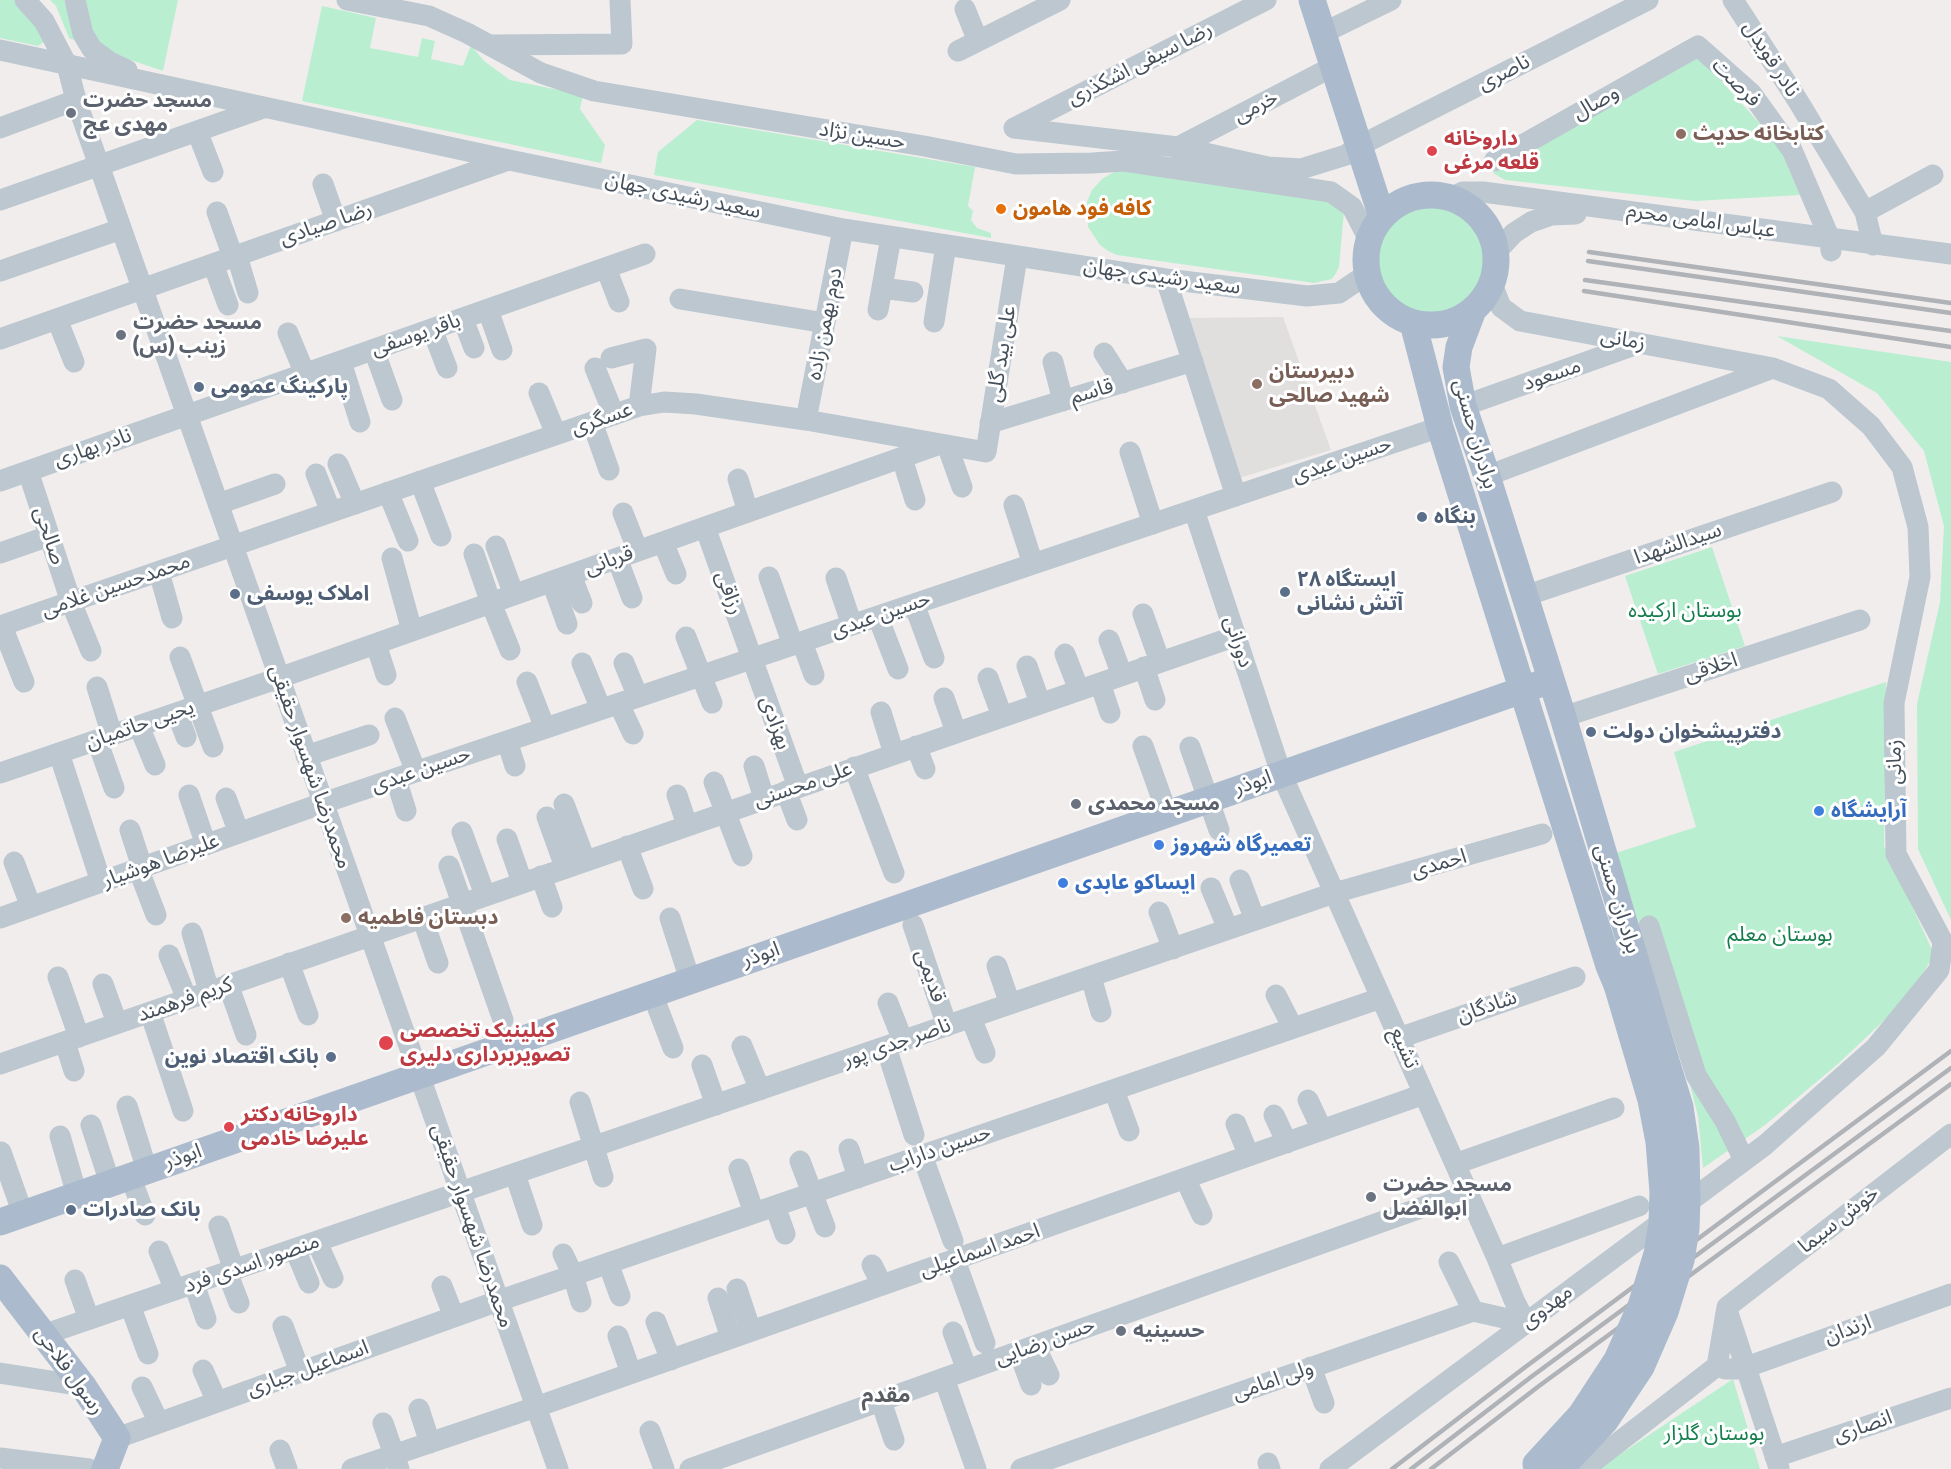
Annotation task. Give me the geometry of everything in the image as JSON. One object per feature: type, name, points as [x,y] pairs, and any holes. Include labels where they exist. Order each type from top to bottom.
[{"type":"main road","points":[[1312,0],[1328,30],[1334,66],[1365,143],[1388,212]]},
{"type":"main road","points":[[1433,195],[1451,198],[1468,206],[1482,218],[1491,234],[1496,252],[1496,268],[1492,284],[1484,298],[1473,310],[1455,321],[1434,325],[1413,323],[1397,316],[1383,305],[1373,291],[1367,274],[1366,257],[1369,240],[1374,228],[1388,212],[1419,196],[1433,195]]},
{"type":"main road","name":"برادران حسنی","points":[[1473,310],[1459,347],[1456,367],[1463,406],[1563,717],[1629,982],[1659,1142],[1664,1192],[1657,1254],[1641,1306],[1617,1360],[1581,1415],[1542,1467]]},
{"type":"main road","name":"برادران حسنی","points":[[1413,323],[1440,427],[1609,966],[1629,982]]},
{"type":"main road","points":[[1486,575],[1515,566]]},
{"type":"main road","name":"ابوذر","points":[[11,1218],[1551,680]]},
{"type":"main road","name":"رسول فلاحی","points":[[0,1278],[83,1386],[117,1438],[105,1469]]},
{"type":"street","name":"محمدرضا شهسوار حقیقی","points":[[25,0],[44,21],[68,64],[76,100],[98,165],[558,1469]]},
{"type":"street","points":[[75,0],[83,34],[92,49],[110,62],[152,83]]},
{"type":"street","name":"حسین نژاد","points":[[358,0],[429,16],[491,45],[541,73],[594,91],[924,146],[1016,164],[1124,161],[1331,192],[1352,207],[1369,240]]},
{"type":"street","points":[[491,45],[622,44],[620,0]]},
{"type":"street","points":[[958,51],[1060,0]]},
{"type":"street","name":"رضا سیفی اشکذری","points":[[1014,128],[1266,0]]},
{"type":"street","points":[[1325,0],[1328,30],[1365,143]]},
{"type":"street","points":[[1328,30],[1391,0]]},
{"type":"street","name":"ناصری","points":[[1014,128],[1178,147],[1268,167],[1300,169],[1346,155],[1365,143],[1648,0]]},
{"type":"street","name":"نادر قویدل","points":[[1733,0],[1865,212],[1873,245]]},
{"type":"street","points":[[965,9],[978,41]]},
{"type":"street","name":"وصال","points":[[1494,161],[1698,46]]},
{"type":"street","name":"فرصت","points":[[1698,46],[1751,93],[1792,150],[1831,245]]},
{"type":"street","name":"سعید رشیدی جهان","points":[[0,50],[509,160],[891,237],[1166,279],[1307,296],[1339,293],[1367,274]]},
{"type":"street","points":[[0,63],[23,55]]},
{"type":"street","name":"خرمی","points":[[1178,147],[1334,66]]},
{"type":"street","points":[[0,128],[76,100]]},
{"type":"street","points":[[0,200],[264,107]]},
{"type":"street","points":[[197,131],[213,172]]},
{"type":"street","points":[[1178,147],[1188,169]]},
{"type":"street","name":"رضا صیادی","points":[[0,339],[509,160]]},
{"type":"street","points":[[1865,212],[1933,176]]},
{"type":"street","points":[[323,184],[336,221]]},
{"type":"street","name":"عباس امامی محرم","points":[[1451,198],[1463,192],[1483,192],[1831,245],[1951,266]]},
{"type":"street","points":[[217,213],[228,259],[228,305]]},
{"type":"street","name":"عباس امامی محرم","points":[[1496,252],[1514,233],[1531,222],[1551,215],[1575,214],[1831,245],[1873,245],[1951,254]]},
{"type":"street","points":[[0,271],[121,229]]},
{"type":"street","name":"دوم بهمن زاده","points":[[806,420],[843,229]]},
{"type":"street","points":[[878,310],[891,237]]},
{"type":"street","points":[[934,322],[946,245]]},
{"type":"street","name":"باقر یوسفی","points":[[187,416],[645,254]]},
{"type":"street","name":"علی بید گلی","points":[[986,452],[1017,257]]},
{"type":"street","points":[[228,259],[248,293]]},
{"type":"street","points":[[606,268],[619,302]]},
{"type":"street","points":[[1166,279],[1236,496]]},
{"type":"street","name":"زمانی","points":[[1492,284],[1501,307],[1520,321],[1773,368],[1828,389],[1872,426],[1902,467],[1918,526],[1920,577],[1894,704],[1896,854],[1943,942],[1939,970],[1876,1047],[1765,1145]]},
{"type":"street","points":[[882,288],[913,292]]},
{"type":"street","points":[[680,299],[825,323]]},
{"type":"street","points":[[488,310],[502,350]]},
{"type":"street","points":[[57,319],[74,362]]},
{"type":"street","points":[[463,319],[474,348]]},
{"type":"street","points":[[432,329],[447,368]]},
{"type":"street","points":[[288,333],[305,374]]},
{"type":"street","name":"مسعود","points":[[1463,406],[1641,343]]},
{"type":"street","points":[[614,414],[603,363],[646,349],[639,406]]},
{"type":"street","points":[[374,350],[392,400]]},
{"type":"street","points":[[1104,353],[1123,383]]},
{"type":"street","name":"قاسم","points":[[990,423],[1193,361]]},
{"type":"street","points":[[341,362],[360,422]]},
{"type":"street","points":[[1053,362],[1063,401]]},
{"type":"street","points":[[1487,476],[1773,368]]},
{"type":"street","points":[[539,393],[556,434]]},
{"type":"street","name":"عسگری","points":[[233,546],[614,414],[639,406],[664,402],[696,404],[806,420],[986,452]]},
{"type":"street","name":"نادر بهاری","points":[[0,481],[187,416]]},
{"type":"street","points":[[592,422],[609,470]]},
{"type":"street","name":"حسین عبدی","points":[[323,803],[1440,427]]},
{"type":"street","points":[[944,445],[962,487]]},
{"type":"street","name":"قربانی","points":[[279,678],[944,445]]},
{"type":"street","points":[[1130,452],[1153,524]]},
{"type":"street","points":[[902,458],[915,500]]},
{"type":"street","points":[[338,464],[355,504]]},
{"type":"street","name":"صالحی","points":[[28,471],[71,602],[91,651]]},
{"type":"street","points":[[316,474],[331,512]]},
{"type":"street","points":[[738,479],[748,512]]},
{"type":"street","points":[[420,482],[441,536]]},
{"type":"street","points":[[218,504],[275,484]]},
{"type":"street","points":[[388,492],[408,541]]},
{"type":"street","name":"سیدالشهدا","points":[[1525,596],[1832,492]]},
{"type":"street","points":[[1014,505],[1033,564]]},
{"type":"street","name":"دورانی","points":[[1194,510],[1281,773]]},
{"type":"street","points":[[622,513],[638,551]]},
{"type":"street","name":"رزاقی","points":[[705,527],[753,659]]},
{"type":"street","points":[[0,553],[50,536]]},
{"type":"street","points":[[663,542],[676,574]]},
{"type":"street","name":"محمدحسین غلامی","points":[[1,626],[233,546]]},
{"type":"street","points":[[496,546],[514,595]]},
{"type":"street","points":[[474,554],[510,650]]},
{"type":"street","points":[[392,558],[412,631]]},
{"type":"street","points":[[617,558],[632,598]]},
{"type":"street","points":[[159,572],[172,618]]},
{"type":"street","points":[[769,577],[797,644],[814,675]]},
{"type":"street","points":[[561,578],[582,603]]},
{"type":"street","points":[[561,578],[567,624]]},
{"type":"street","points":[[836,578],[852,625]]},
{"type":"street","points":[[914,604],[934,658]]},
{"type":"street","points":[[1143,614],[1152,664],[1155,700]]},
{"type":"street","points":[[878,616],[898,669]]},
{"type":"street","name":"اخلاقی","points":[[1563,717],[1860,620]]},
{"type":"street","points":[[1,626],[24,682]]},
{"type":"street","name":"علی محسنی","points":[[369,935],[1236,636]]},
{"type":"street","points":[[686,637],[712,704]]},
{"type":"street","points":[[1109,640],[1122,675]]},
{"type":"street","points":[[376,644],[386,675]]},
{"type":"street","points":[[1065,654],[1079,690]]},
{"type":"street","points":[[180,657],[213,747]]},
{"type":"street","name":"بهزادی","points":[[753,659],[792,789],[797,820]]},
{"type":"street","points":[[582,663],[619,704],[633,734]]},
{"type":"street","points":[[619,704],[624,663]]},
{"type":"street","points":[[1027,666],[1040,703]]},
{"type":"street","name":"یحیی حاتمیان","points":[[0,773],[279,678]]},
{"type":"street","points":[[988,678],[1002,716]]},
{"type":"street","points":[[527,682],[545,728]]},
{"type":"street","points":[[1100,682],[1110,713]]},
{"type":"street","points":[[97,687],[114,788]]},
{"type":"street","points":[[944,698],[956,732]]},
{"type":"street","points":[[881,712],[894,754]]},
{"type":"street","points":[[177,713],[186,737]]},
{"type":"street","points":[[395,718],[416,772]]},
{"type":"street","points":[[139,726],[154,765]]},
{"type":"street","points":[[306,756],[369,735]]},
{"type":"street","points":[[507,741],[515,766]]},
{"type":"street","points":[[916,746],[926,769]]},
{"type":"street","points":[[1143,746],[1167,813]]},
{"type":"street","points":[[1190,747],[1219,830]]},
{"type":"street","points":[[59,753],[101,882]]},
{"type":"street","points":[[754,766],[765,798]]},
{"type":"street","points":[[854,767],[894,873]]},
{"type":"street","name":"تشیع","points":[[1281,773],[1526,1323]]},
{"type":"street","points":[[396,779],[406,811]]},
{"type":"street","points":[[714,782],[742,856]]},
{"type":"street","points":[[189,795],[206,844]]},
{"type":"street","points":[[677,795],[687,825]]},
{"type":"street","points":[[226,798],[239,833]]},
{"type":"street","name":"علیرضا هوشیار","points":[[0,917],[323,803]]},
{"type":"street","points":[[564,804],[585,860]]},
{"type":"street","points":[[547,817],[564,867]]},
{"type":"street","points":[[130,831],[156,915]]},
{"type":"street","points":[[462,832],[485,895]]},
{"type":"street","name":"احمدی","points":[[1334,893],[1542,834]]},
{"type":"street","points":[[507,839],[531,879],[552,907]]},
{"type":"street","points":[[627,846],[643,889]]},
{"type":"street","points":[[14,862],[31,907]]},
{"type":"street","points":[[449,866],[503,1020]]},
{"type":"street","points":[[1240,880],[1255,920]]},
{"type":"street","points":[[1211,888],[1228,929]]},
{"type":"street","name":"ناصر جدی پور","points":[[460,1193],[1334,893]]},
{"type":"street","points":[[1159,912],[1173,948]]},
{"type":"street","points":[[422,916],[438,963]]},
{"type":"street","points":[[670,918],[690,980]]},
{"type":"street","name":"قدیمی","points":[[913,925],[947,1026]]},
{"type":"street","points":[[1649,926],[1696,1075],[1725,1121],[1744,1160]]},
{"type":"street","points":[[192,933],[218,988],[246,1035]]},
{"type":"street","name":"کریم فرهمند","points":[[0,1064],[369,935]]},
{"type":"street","points":[[169,955],[187,999]]},
{"type":"street","points":[[289,963],[308,1016]]},
{"type":"street","points":[[997,966],[1010,1004]]},
{"type":"street","points":[[58,977],[72,1039],[74,1071]]},
{"type":"street","points":[[1090,977],[1101,1012]]},
{"type":"street","name":"شادگان","points":[[1399,1038],[1575,977]]},
{"type":"street","points":[[103,984],[117,1023]]},
{"type":"street","points":[[652,993],[673,1048]]},
{"type":"street","points":[[1276,995],[1293,1028]]},
{"type":"street","name":"حسین داراب","points":[[498,1301],[1381,998]]},
{"type":"street","points":[[888,1003],[894,1044],[914,1135]]},
{"type":"street","points":[[150,1012],[183,1111]]},
{"type":"street","points":[[971,1018],[985,1053]]},
{"type":"street","points":[[742,1046],[760,1090]]},
{"type":"street","points":[[702,1065],[716,1105]]},
{"type":"street","points":[[1114,1090],[1129,1131]]},
{"type":"street","name":"احمد اسماعیلی","points":[[352,1469],[396,1462],[430,1443],[882,1285],[911,1266],[954,1250],[1185,1178],[1424,1094]]},
{"type":"street","points":[[1308,1100],[1322,1130]]},
{"type":"street","points":[[580,1102],[603,1177]]},
{"type":"street","points":[[127,1106],[129,1176]]},
{"type":"street","points":[[1455,1164],[1614,1108]]},
{"type":"street","points":[[1274,1115],[1287,1143]]},
{"type":"street","points":[[1236,1124],[1249,1156]]},
{"type":"street","points":[[91,1125],[129,1176],[145,1215]]},
{"type":"street","name":"خوش سیما","points":[[1727,1307],[1951,1134]]},
{"type":"street","points":[[60,1136],[77,1195]]},
{"type":"street","name":"مهدوی","points":[[1330,1469],[1765,1145]]},
{"type":"street","points":[[849,1149],[858,1178]]},
{"type":"street","points":[[1,1152],[11,1218]]},
{"type":"street","points":[[922,1155],[985,1343]]},
{"type":"street","points":[[800,1161],[825,1227]]},
{"type":"street","points":[[739,1169],[754,1213]]},
{"type":"street","points":[[515,1174],[532,1225]]},
{"type":"street","points":[[1185,1178],[1202,1215]]},
{"type":"street","name":"حسن رضایی","points":[[690,1469],[1468,1191]]},
{"type":"street","name":"منصور اسدی فرد","points":[[43,1335],[460,1193]]},
{"type":"street","points":[[775,1206],[785,1234]]},
{"type":"street","points":[[1497,1257],[1639,1206]]},
{"type":"street","points":[[219,1226],[239,1303]]},
{"type":"street","points":[[317,1242],[333,1278]]},
{"type":"street","points":[[295,1249],[309,1283]]},
{"type":"street","points":[[159,1251],[206,1319]]},
{"type":"street","points":[[563,1254],[573,1275],[581,1302]]},
{"type":"street","points":[[1449,1262],[1473,1311],[1526,1323]]},
{"type":"street","points":[[608,1263],[620,1296]]},
{"type":"street","points":[[872,1265],[882,1285]]},
{"type":"street","points":[[75,1280],[89,1319]]},
{"type":"street","points":[[442,1286],[454,1317]]},
{"type":"street","points":[[737,1289],[751,1331]]},
{"type":"street","name":"ارندان","points":[[1746,1367],[1951,1294]]},
{"type":"street","points":[[718,1298],[731,1338]]},
{"type":"street","name":"اسماعیل جباری","points":[[117,1438],[498,1301]]},
{"type":"street","points":[[130,1305],[148,1354]]},
{"type":"street","points":[[1584,1469],[1717,1366],[1727,1307]]},
{"type":"street","points":[[1727,1307],[1777,1463]]},
{"type":"street","name":"ولی امامی","points":[[1021,1469],[1473,1311]]},
{"type":"street","points":[[656,1322],[671,1360]]},
{"type":"street","points":[[283,1326],[300,1372]]},
{"type":"street","points":[[953,1332],[967,1370]]},
{"type":"street","points":[[618,1336],[631,1373]]},
{"type":"street","points":[[1027,1349],[1040,1380]]},
{"type":"street","points":[[1717,1366],[1725,1369],[1746,1367]]},
{"type":"street","points":[[1311,1368],[1324,1403]]},
{"type":"street","points":[[203,1370],[217,1402]]},
{"type":"street","points":[[0,1373],[83,1386]]},
{"type":"street","points":[[944,1378],[976,1469]]},
{"type":"street","points":[[142,1387],[159,1423]]},
{"type":"street","name":"انصاری","points":[[1777,1463],[1951,1398]]},
{"type":"street","points":[[881,1401],[894,1440]]},
{"type":"street","points":[[419,1409],[430,1443]]},
{"type":"street","points":[[383,1423],[396,1462]]},
{"type":"street","points":[[650,1431],[664,1469]]},
{"type":"street","points":[[0,1458],[89,1469]]},
{"type":"shaded area","name":"دبیرستان شهید صالحی","points":[[1283,317],[1331,450],[1239,478],[1186,318]]},
{"type":"green space","points":[[0,0],[14,0],[29,11],[44,42],[38,46],[0,38]]},
{"type":"green space","points":[[50,0],[64,0],[75,36],[73,40],[69,38],[56,6]]},
{"type":"green space","points":[[84,0],[178,0],[163,71],[100,46],[96,42]]},
{"type":"green space","points":[[322,6],[376,18],[370,48],[418,57],[422,38],[435,41],[431,59],[463,66],[471,45],[484,61],[510,80],[583,95],[580,109],[605,145],[601,163],[302,101]]},
{"type":"green space","points":[[1698,55],[1778,144],[1800,195],[1695,201],[1505,180],[1493,173]]},
{"type":"green space","points":[[697,120],[975,167],[968,206],[973,211],[971,220],[977,228],[991,233],[991,238],[654,175],[658,152]]},
{"type":"green space","points":[[1130,170],[1328,197],[1344,211],[1339,267],[1332,279],[1314,283],[1117,255],[1108,251],[1100,245],[1088,227],[1087,202],[1092,190],[1102,179],[1114,172]]},
{"type":"green space","points":[[1432,204],[1453,208],[1472,220],[1484,239],[1488,260],[1484,281],[1472,300],[1453,312],[1432,316],[1411,312],[1392,300],[1380,281],[1376,260],[1380,239],[1392,220],[1411,208]]},
{"type":"green space","points":[[1777,336],[1951,362],[1951,920],[1918,849],[1917,704],[1940,602],[1944,526],[1924,451],[1877,393]]},
{"type":"green space","name":"بوستان ارکیده","points":[[1712,547],[1745,646],[1658,674],[1625,576]]},
{"type":"green space","name":"بوستان معلم","points":[[1886,682],[1884,846],[1934,954],[1918,982],[1895,1010],[1839,1063],[1765,1125],[1703,1168],[1698,1116],[1684,1062],[1616,853],[1696,827],[1674,752]]},
{"type":"green space","name":"بوستان گلزار","points":[[1733,1379],[1760,1469],[1598,1469]]},
{"type":"railway","points":[[1589,252],[1951,303]]},
{"type":"railway","points":[[1588,261],[1951,313]]},
{"type":"railway","points":[[1585,280],[1951,331]]},
{"type":"railway","points":[[1584,291],[1951,347]]},
{"type":"railway","points":[[1392,1469],[1524,1368],[1951,1051]]},
{"type":"railway","points":[[1411,1469],[1531,1377],[1951,1068]]},
{"type":"railway","points":[[1431,1469],[1539,1386],[1951,1084]]},
{"type":"place","name":"مسجد حضرت مهدی عج","points":[[71,113]]},
{"type":"place","name":"کتابخانه حدیث","points":[[1681,134]]},
{"type":"place","name":"داروخانه قلعه مرغی","points":[[1432,151]]},
{"type":"place","name":"کافه فود هامون","points":[[1001,209]]},
{"type":"place","name":"مسجد حضرت زینب (س)","points":[[121,335]]},
{"type":"place","name":"دبیرستان شهید صالحی","points":[[1257,384]]},
{"type":"place","name":"پارکینگ عمومی","points":[[199,387]]},
{"type":"place","name":"بنگاه","points":[[1422,517]]},
{"type":"place","name":"ایستگاه ۲۸ آتش نشانی","points":[[1285,592]]},
{"type":"place","name":"املاک یوسفی","points":[[235,594]]},
{"type":"place","name":"دفترپیشخوان دولت","points":[[1591,732]]},
{"type":"place","name":"مسجد محمدی","points":[[1076,804]]},
{"type":"place","name":"آرایشگاه","points":[[1819,811]]},
{"type":"place","name":"تعمیرگاه شهروز","points":[[1159,845]]},
{"type":"place","name":"ایساکو عابدی","points":[[1063,883]]},
{"type":"place","name":"دبستان فاطمیه","points":[[346,918]]},
{"type":"place","name":"کیلینیک تخصصی تصویربرداری دلیری","points":[[386,1043]]},
{"type":"place","name":"بانک اقتصاد نوین","points":[[331,1057]]},
{"type":"place","name":"داروخانه دکتر علیرضا خادمی","points":[[229,1127]]},
{"type":"place","name":"مسجد حضرت ابوالفضل","points":[[1371,1197]]},
{"type":"place","name":"بانک صادرات","points":[[71,1210]]},
{"type":"place","name":"حسینیه","points":[[1121,1331]]},
{"type":"district","name":"مقدم","points":[[886,1396]]}]
